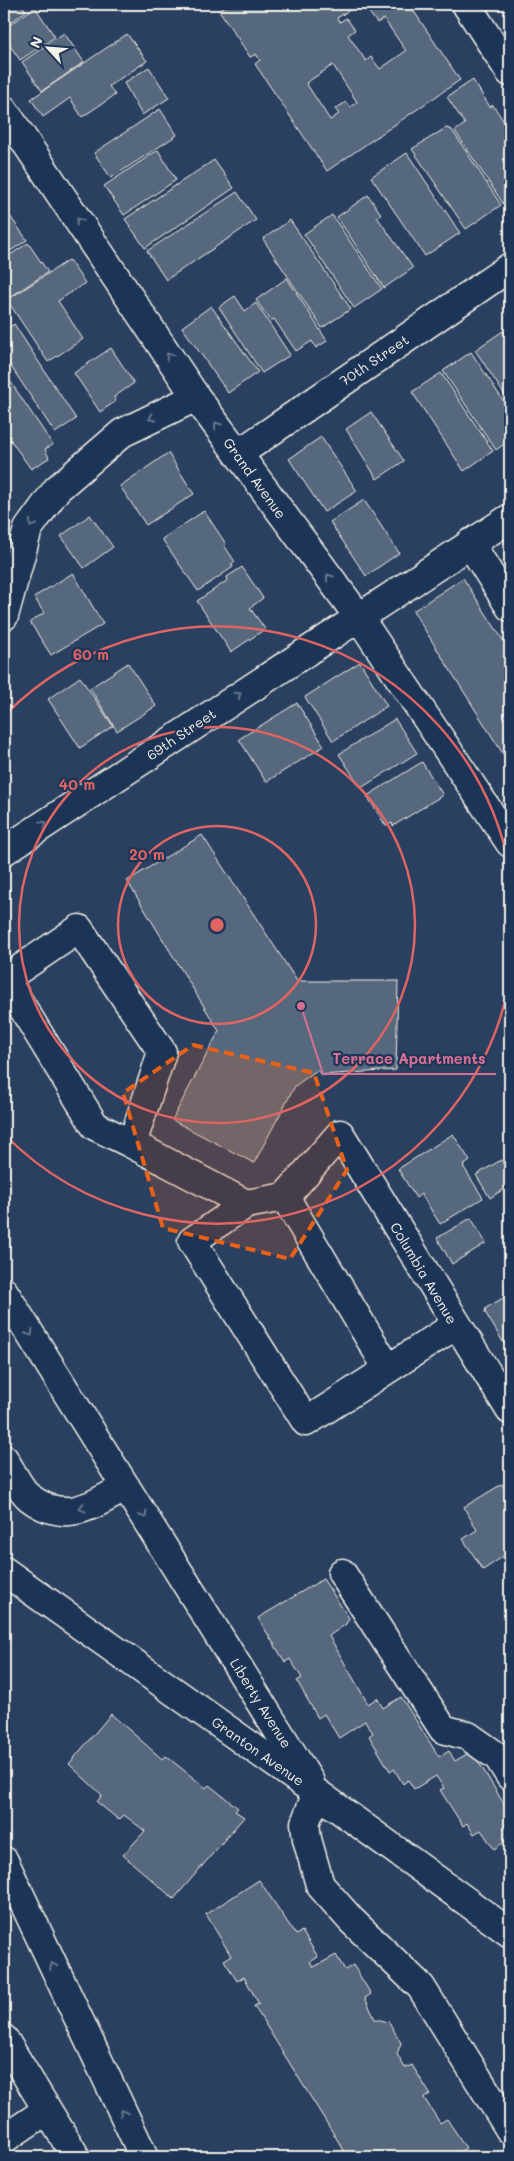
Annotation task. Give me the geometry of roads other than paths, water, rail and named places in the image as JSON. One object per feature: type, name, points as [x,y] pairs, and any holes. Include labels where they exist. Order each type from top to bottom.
[{"type":"street","points":[[466,4],[510,72]]},
{"type":"street","name":"Grand Avenue","points":[[4,110],[196,397],[358,616],[510,843]]},
{"type":"street","name":"70th Street","points":[[238,454],[510,267]]},
{"type":"street","points":[[4,616],[28,529],[57,489],[122,433],[196,397]]},
{"type":"street","name":"69th Street","points":[[4,851],[358,616],[510,518]]},
{"type":"street","points":[[470,543],[510,607]]},
{"type":"street","points":[[132,1144],[162,1052],[79,929],[5,979],[95,1126],[246,1204]]},
{"type":"street","name":"Columbia Avenue","points":[[286,1197],[340,1134],[510,1410]]},
{"type":"street","points":[[388,1369],[286,1197],[246,1204],[192,1241],[306,1422],[388,1369],[456,1324]]},
{"type":"street","name":"Liberty Avenue","points":[[4,1292],[317,1793]]},
{"type":"street","points":[[4,1459],[29,1497],[58,1512],[84,1509],[126,1487]]},
{"type":"street","name":"Granton Avenue","points":[[4,1572],[317,1793],[510,1933]]},
{"type":"street","points":[[342,1573],[443,1729],[468,1736],[498,1756],[510,1776]]},
{"type":"street","points":[[317,1793],[305,1823],[307,1840],[320,1886],[351,1920],[421,1987],[510,2130]]},
{"type":"street","points":[[4,1861],[144,2157]]},
{"type":"street","points":[[4,2039],[76,2157]]},
{"type":"street","points":[[4,2139],[47,2110]]},
{"type":"place","name":"Terrace Apartments","points":[[301,1006]]}]
